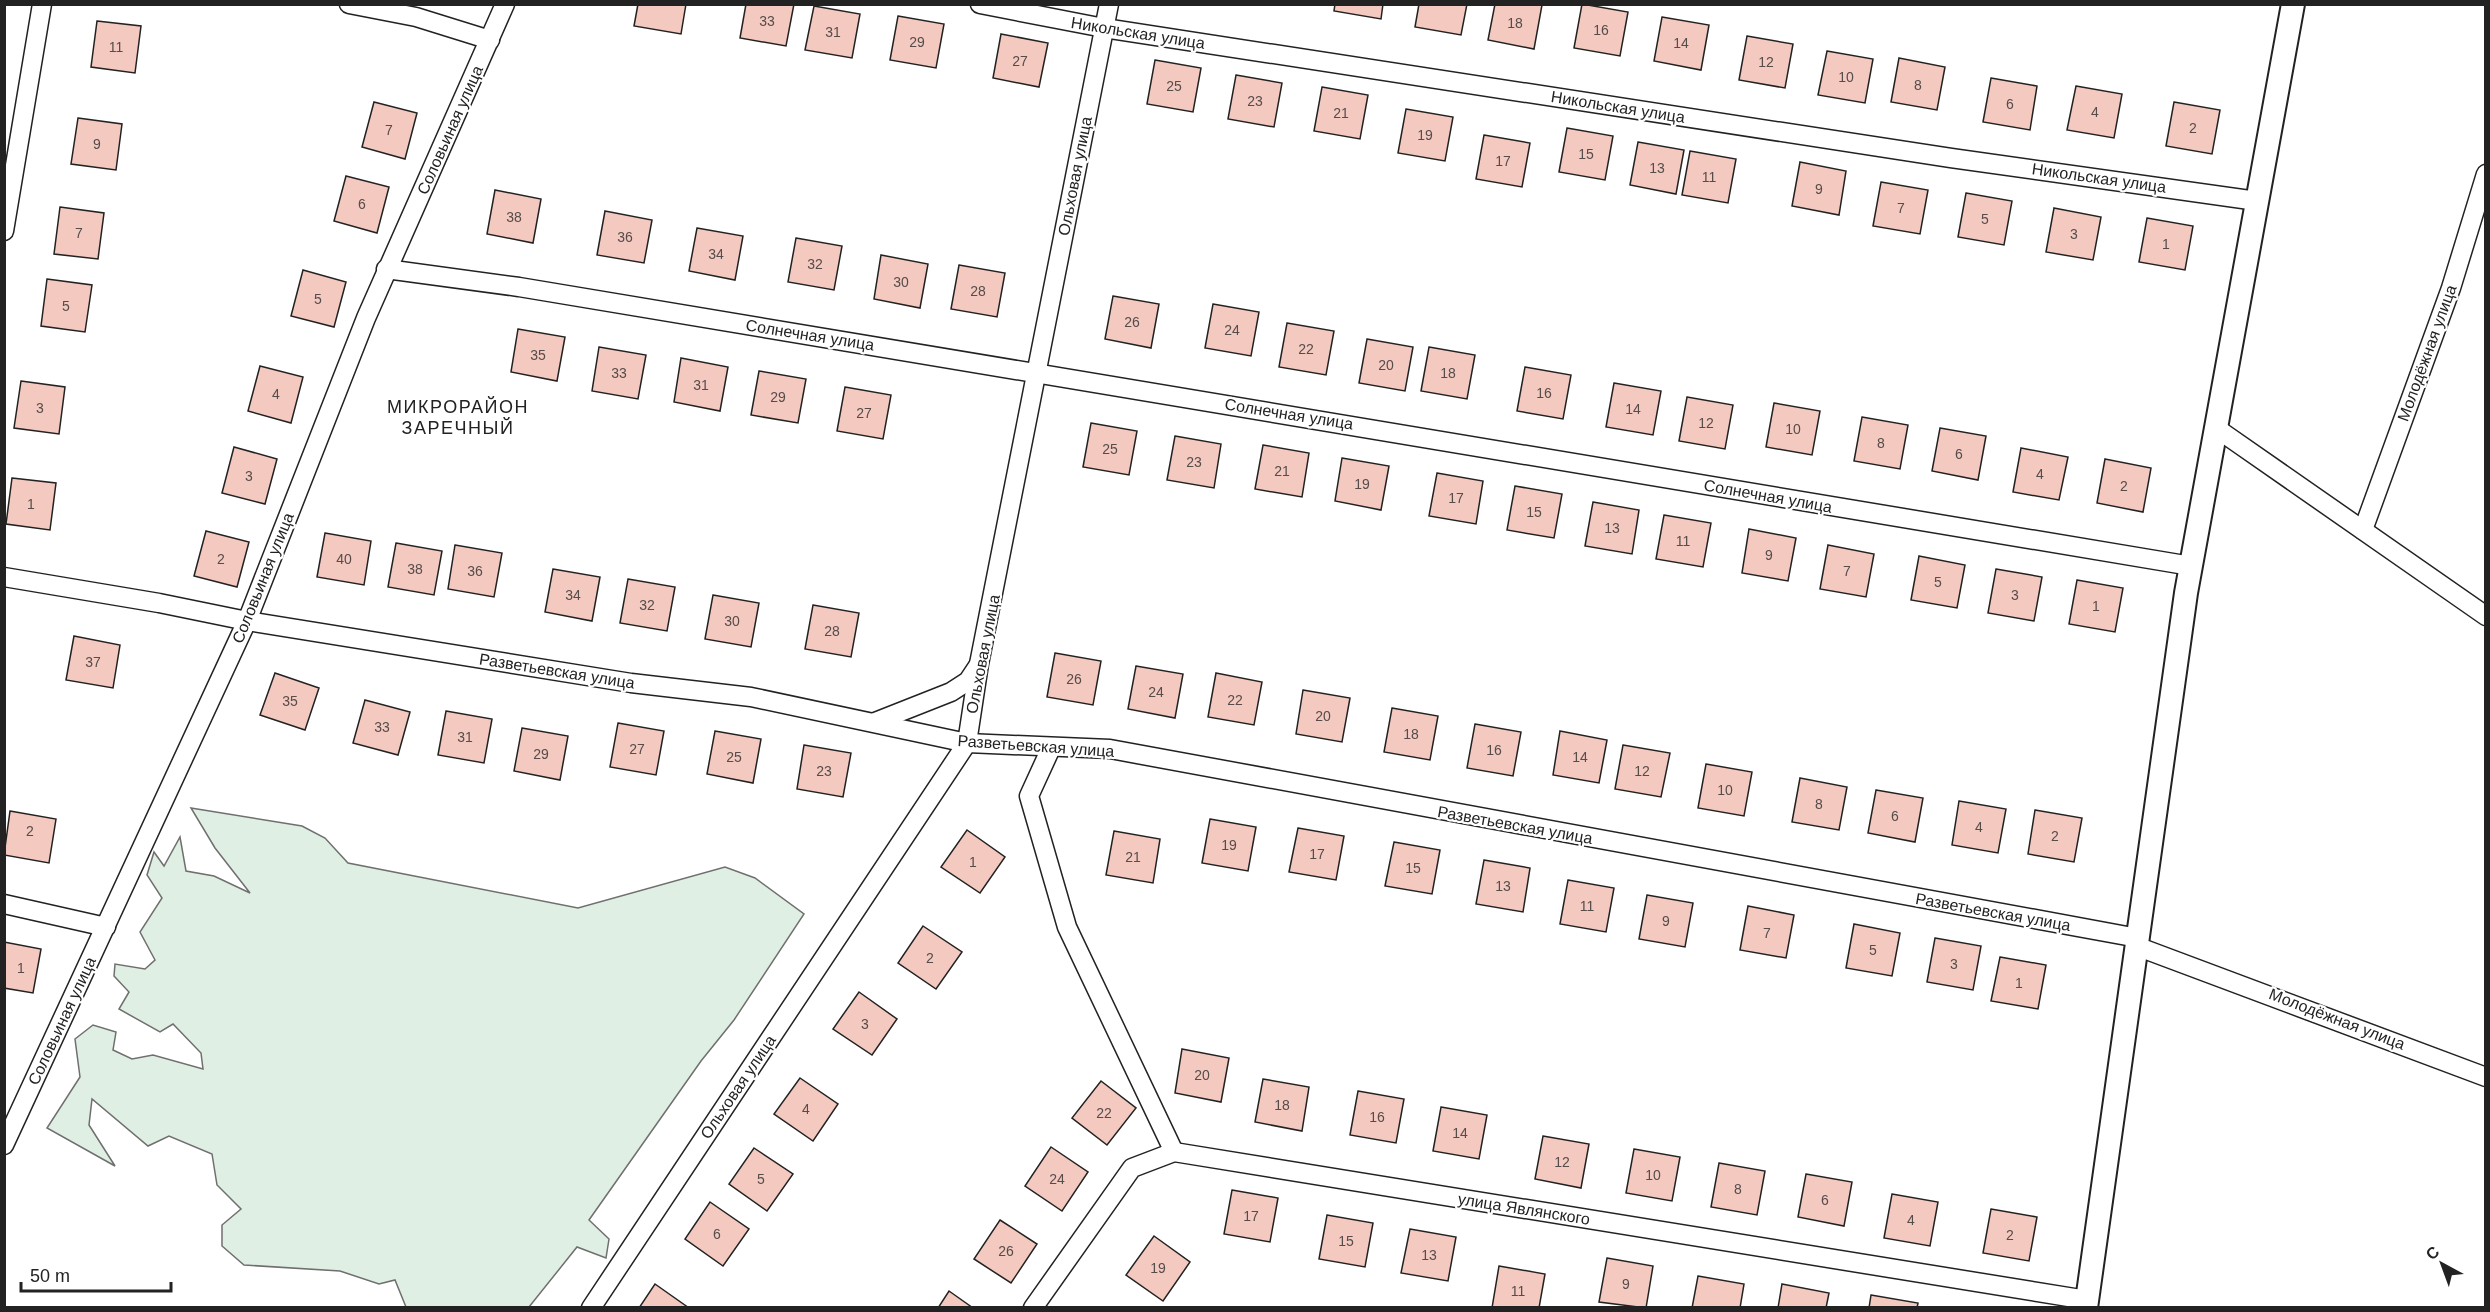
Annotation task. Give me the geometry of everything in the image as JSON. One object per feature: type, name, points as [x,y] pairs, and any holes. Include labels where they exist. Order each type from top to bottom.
[{"type":"street","points":[[4,231],[42,4]]},
{"type":"street","points":[[349,4],[416,17],[490,40]]},
{"type":"street","name":"Соловьиная улица","points":[[4,1145],[247,621],[386,269],[505,4]]},
{"type":"street","name":"Никольская улица","points":[[980,4],[1104,28],[1951,158],[2257,201]]},
{"type":"street","name":"Ольховая улица","points":[[591,1308],[967,743],[979,664],[1109,4]]},
{"type":"street","points":[[2086,1304],[2191,566],[2293,4]]},
{"type":"street","name":"Молодёжная улица","points":[[2363,530],[2451,288],[2486,174]]},
{"type":"street","name":"Солнечная улица","points":[[386,269],[519,287],[1037,372],[2191,566]]},
{"type":"street","points":[[2216,428],[2486,616]]},
{"type":"street","name":"Разветьевская улица","points":[[4,577],[159,603],[247,621],[631,683],[751,697],[967,743],[1110,749],[2137,942],[2188,963]]},
{"type":"street","points":[[875,722],[951,692],[968,681],[979,664]]},
{"type":"street","points":[[1033,1308],[1132,1168],[1174,1152],[1067,927],[1029,796],[1051,748]]},
{"type":"street","points":[[4,904],[106,927]]},
{"type":"street","name":"Молодёжная улица","points":[[2188,963],[2486,1077]]},
{"type":"street","name":"улица Являнского","points":[[1174,1152],[2086,1304]]},
{"type":"green space","points":[[191,808],[302,826],[325,838],[348,863],[578,908],[725,867],[755,878],[804,914],[734,1020],[701,1061],[589,1220],[609,1239],[606,1258],[577,1247],[529,1307],[406,1307],[395,1280],[379,1284],[340,1271],[244,1265],[222,1246],[222,1225],[241,1209],[217,1185],[212,1154],[169,1136],[148,1146],[92,1099],[89,1125],[115,1166],[47,1128],[80,1077],[75,1039],[93,1025],[116,1032],[113,1050],[132,1059],[153,1055],[203,1069],[201,1053],[173,1024],[160,1032],[119,1009],[129,992],[114,976],[115,964],[145,969],[155,960],[140,932],[162,898],[147,875],[154,852],[164,866],[180,837],[186,871],[214,876],[250,893],[215,848]]},
{"type":"building","points":[[638,4],[686,4],[681,34],[634,26]]},
{"type":"building","points":[[746,4],[794,4],[786,46],[740,38]]},
{"type":"building","points":[[1335,4],[1383,4],[1381,19],[1334,11]]},
{"type":"building","points":[[1419,4],[1467,4],[1461,35],[1415,27]]},
{"type":"building","points":[[1495,4],[1542,5],[1534,49],[1488,40]]},
{"type":"building","points":[[1582,4],[1628,12],[1620,56],[1574,48]]},
{"type":"building","points":[[814,6],[860,14],[852,58],[805,50]]},
{"type":"building","points":[[898,16],[944,24],[936,68],[890,60]]},
{"type":"building","points":[[1662,17],[1709,25],[1701,70],[1654,61]]},
{"type":"building","points":[[97,21],[141,26],[135,73],[91,67]]},
{"type":"building","points":[[1001,34],[1048,43],[1039,87],[993,78]]},
{"type":"building","points":[[1747,36],[1793,44],[1785,88],[1739,80]]},
{"type":"building","points":[[1827,51],[1873,59],[1865,103],[1818,95]]},
{"type":"building","points":[[1899,58],[1945,67],[1937,110],[1891,102]]},
{"type":"building","points":[[1155,60],[1201,68],[1193,112],[1147,104]]},
{"type":"building","points":[[1236,75],[1282,83],[1274,127],[1228,119]]},
{"type":"building","points":[[1991,78],[2037,86],[2030,130],[1983,122]]},
{"type":"building","points":[[2076,86],[2122,94],[2114,138],[2067,130]]},
{"type":"building","points":[[1322,87],[1368,95],[1360,139],[1314,131]]},
{"type":"building","points":[[374,102],[417,113],[405,159],[362,147]]},
{"type":"building","points":[[2174,102],[2220,110],[2212,154],[2166,146]]},
{"type":"building","points":[[1406,109],[1453,117],[1445,161],[1398,153]]},
{"type":"building","points":[[78,118],[122,124],[116,170],[71,164]]},
{"type":"building","points":[[1567,128],[1613,136],[1605,180],[1559,172]]},
{"type":"building","points":[[1484,135],[1530,143],[1522,187],[1476,179]]},
{"type":"building","points":[[1638,142],[1684,150],[1676,194],[1630,185]]},
{"type":"building","points":[[1690,151],[1736,159],[1728,203],[1682,195]]},
{"type":"building","points":[[1800,162],[1846,171],[1839,215],[1792,206]]},
{"type":"building","points":[[346,176],[389,187],[377,233],[334,221]]},
{"type":"building","points":[[1881,182],[1928,190],[1920,234],[1873,226]]},
{"type":"building","points":[[495,190],[541,199],[533,243],[487,234]]},
{"type":"building","points":[[1966,193],[2012,201],[2004,245],[1958,237]]},
{"type":"building","points":[[60,207],[104,213],[98,259],[54,254]]},
{"type":"building","points":[[2054,208],[2101,217],[2093,260],[2046,252]]},
{"type":"building","points":[[605,211],[652,220],[644,263],[597,255]]},
{"type":"building","points":[[2147,218],[2193,226],[2185,270],[2139,262]]},
{"type":"building","points":[[697,228],[743,236],[735,280],[689,271]]},
{"type":"building","points":[[796,238],[842,246],[834,290],[788,282]]},
{"type":"building","points":[[881,255],[928,264],[920,308],[874,299]]},
{"type":"building","points":[[959,265],[1005,273],[997,317],[951,309]]},
{"type":"building","points":[[303,270],[346,282],[334,327],[291,316]]},
{"type":"building","points":[[47,279],[92,285],[85,332],[41,326]]},
{"type":"building","points":[[1113,296],[1159,304],[1151,348],[1105,339]]},
{"type":"building","points":[[1213,304],[1259,312],[1251,356],[1205,348]]},
{"type":"building","points":[[1287,323],[1334,331],[1326,375],[1279,367]]},
{"type":"building","points":[[518,329],[565,337],[557,381],[511,372]]},
{"type":"building","points":[[1367,339],[1413,347],[1405,391],[1359,383]]},
{"type":"building","points":[[599,347],[646,355],[638,399],[592,391]]},
{"type":"building","points":[[1429,347],[1475,355],[1467,399],[1421,391]]},
{"type":"building","points":[[681,358],[728,367],[720,411],[674,402]]},
{"type":"building","points":[[260,366],[303,377],[291,423],[248,411]]},
{"type":"building","points":[[1525,367],[1571,375],[1563,419],[1517,411]]},
{"type":"building","points":[[759,371],[806,379],[798,423],[751,415]]},
{"type":"building","points":[[21,381],[65,387],[59,434],[14,428]]},
{"type":"building","points":[[1614,383],[1661,391],[1653,435],[1606,427]]},
{"type":"building","points":[[845,387],[891,395],[883,439],[837,431]]},
{"type":"building","points":[[1687,397],[1733,405],[1725,449],[1679,441]]},
{"type":"building","points":[[1774,403],[1820,411],[1812,455],[1766,447]]},
{"type":"building","points":[[1862,417],[1908,425],[1900,469],[1854,461]]},
{"type":"building","points":[[1091,423],[1137,431],[1129,475],[1083,467]]},
{"type":"building","points":[[1940,428],[1986,436],[1978,480],[1932,471]]},
{"type":"building","points":[[1175,436],[1221,444],[1214,488],[1167,480]]},
{"type":"building","points":[[1263,445],[1309,453],[1302,497],[1255,489]]},
{"type":"building","points":[[234,447],[277,459],[265,504],[222,493]]},
{"type":"building","points":[[2021,448],[2068,457],[2059,500],[2013,492]]},
{"type":"building","points":[[1342,458],[1389,466],[1381,510],[1335,501]]},
{"type":"building","points":[[2105,459],[2151,468],[2143,512],[2097,503]]},
{"type":"building","points":[[1437,473],[1483,481],[1476,524],[1429,516]]},
{"type":"building","points":[[12,478],[56,483],[50,530],[6,524]]},
{"type":"building","points":[[1515,486],[1562,494],[1554,538],[1507,530]]},
{"type":"building","points":[[1593,502],[1639,510],[1632,554],[1585,546]]},
{"type":"building","points":[[1664,515],[1711,523],[1703,567],[1656,559]]},
{"type":"building","points":[[1749,529],[1796,538],[1788,581],[1742,573]]},
{"type":"building","points":[[206,531],[249,542],[237,587],[194,576]]},
{"type":"building","points":[[325,533],[371,541],[364,585],[317,577]]},
{"type":"building","points":[[396,543],[442,551],[434,595],[388,587]]},
{"type":"building","points":[[455,545],[502,553],[494,597],[448,589]]},
{"type":"building","points":[[1828,545],[1874,554],[1866,597],[1820,589]]},
{"type":"building","points":[[1919,556],[1965,565],[1957,608],[1911,600]]},
{"type":"building","points":[[553,569],[600,577],[592,621],[545,612]]},
{"type":"building","points":[[1996,569],[2042,577],[2034,621],[1988,613]]},
{"type":"building","points":[[628,579],[675,587],[667,631],[620,623]]},
{"type":"building","points":[[2077,580],[2123,588],[2115,632],[2069,624]]},
{"type":"building","points":[[713,595],[759,603],[751,647],[705,639]]},
{"type":"building","points":[[813,605],[859,613],[851,657],[805,649]]},
{"type":"building","points":[[74,636],[120,645],[113,688],[66,680]]},
{"type":"building","points":[[1055,653],[1101,661],[1093,705],[1047,697]]},
{"type":"building","points":[[1136,666],[1183,674],[1175,718],[1128,709]]},
{"type":"building","points":[[275,673],[319,688],[305,730],[260,715]]},
{"type":"building","points":[[1216,673],[1262,682],[1254,725],[1208,717]]},
{"type":"building","points":[[1303,690],[1350,698],[1342,742],[1296,734]]},
{"type":"building","points":[[365,700],[410,712],[398,755],[353,743]]},
{"type":"building","points":[[1392,708],[1438,716],[1430,760],[1384,752]]},
{"type":"building","points":[[446,711],[492,719],[484,763],[438,755]]},
{"type":"building","points":[[618,723],[664,731],[656,775],[610,767]]},
{"type":"building","points":[[1475,724],[1521,732],[1513,776],[1467,768]]},
{"type":"building","points":[[522,728],[568,736],[560,780],[514,771]]},
{"type":"building","points":[[715,731],[761,739],[753,783],[707,774]]},
{"type":"building","points":[[1560,731],[1607,740],[1599,783],[1553,775]]},
{"type":"building","points":[[804,745],[851,753],[843,797],[797,789]]},
{"type":"building","points":[[1623,745],[1670,753],[1661,797],[1615,789]]},
{"type":"building","points":[[1706,764],[1752,772],[1744,816],[1698,808]]},
{"type":"building","points":[[1800,778],[1847,787],[1839,830],[1792,822]]},
{"type":"building","points":[[1876,790],[1923,798],[1915,842],[1868,833]]},
{"type":"building","points":[[1959,801],[2006,809],[1998,853],[1952,845]]},
{"type":"building","points":[[2035,810],[2082,818],[2074,862],[2028,854]]},
{"type":"building","points":[[10,811],[56,819],[49,863],[4,855]]},
{"type":"building","points":[[1210,819],[1256,827],[1248,871],[1202,863]]},
{"type":"building","points":[[1298,828],[1344,836],[1336,880],[1289,872]]},
{"type":"building","points":[[967,830],[1005,857],[980,893],[941,867]]},
{"type":"building","points":[[1114,831],[1160,839],[1153,883],[1106,875]]},
{"type":"building","points":[[1394,842],[1440,850],[1432,894],[1385,886]]},
{"type":"building","points":[[1484,860],[1530,868],[1523,912],[1476,904]]},
{"type":"building","points":[[1568,880],[1614,888],[1606,932],[1560,924]]},
{"type":"building","points":[[1647,895],[1693,903],[1685,947],[1639,939]]},
{"type":"building","points":[[1748,906],[1794,915],[1786,958],[1740,950]]},
{"type":"building","points":[[1854,924],[1900,933],[1892,976],[1846,968]]},
{"type":"building","points":[[923,926],[962,952],[936,989],[898,963]]},
{"type":"building","points":[[1935,938],[1981,946],[1973,990],[1927,982]]},
{"type":"building","points":[[4,942],[41,949],[33,993],[4,988]]},
{"type":"building","points":[[2000,957],[2046,965],[2038,1009],[1991,1001]]},
{"type":"building","points":[[859,992],[897,1019],[872,1055],[833,1029]]},
{"type":"building","points":[[1182,1049],[1229,1058],[1221,1102],[1175,1093]]},
{"type":"building","points":[[800,1078],[838,1104],[813,1141],[774,1114]]},
{"type":"building","points":[[1263,1079],[1309,1087],[1302,1131],[1255,1122]]},
{"type":"building","points":[[1101,1081],[1136,1108],[1107,1145],[1072,1118]]},
{"type":"building","points":[[1358,1091],[1404,1099],[1396,1143],[1350,1135]]},
{"type":"building","points":[[1441,1107],[1487,1115],[1479,1159],[1433,1151]]},
{"type":"building","points":[[1543,1136],[1589,1144],[1581,1188],[1535,1179]]},
{"type":"building","points":[[1051,1147],[1088,1172],[1062,1211],[1025,1186]]},
{"type":"building","points":[[754,1148],[793,1174],[767,1211],[729,1184]]},
{"type":"building","points":[[1634,1149],[1680,1157],[1672,1201],[1626,1193]]},
{"type":"building","points":[[1719,1163],[1765,1171],[1757,1215],[1711,1207]]},
{"type":"building","points":[[1806,1174],[1852,1182],[1844,1226],[1798,1217]]},
{"type":"building","points":[[1232,1190],[1278,1198],[1270,1242],[1224,1234]]},
{"type":"building","points":[[1892,1194],[1938,1202],[1930,1246],[1884,1238]]},
{"type":"building","points":[[710,1202],[749,1229],[723,1266],[685,1239]]},
{"type":"building","points":[[1991,1209],[2037,1217],[2029,1261],[1983,1253]]},
{"type":"building","points":[[1327,1215],[1373,1223],[1365,1267],[1319,1259]]},
{"type":"building","points":[[1000,1220],[1037,1244],[1011,1283],[974,1259]]},
{"type":"building","points":[[1410,1229],[1456,1237],[1448,1281],[1401,1273]]},
{"type":"building","points":[[1154,1236],[1190,1262],[1163,1301],[1126,1275]]},
{"type":"building","points":[[1607,1258],[1653,1266],[1646,1308],[1599,1302]]},
{"type":"building","points":[[1499,1266],[1545,1274],[1539,1308],[1492,1308]]},
{"type":"building","points":[[1698,1276],[1744,1284],[1740,1308],[1692,1308]]},
{"type":"building","points":[[655,1284],[689,1308],[639,1308]]},
{"type":"building","points":[[1782,1284],[1829,1293],[1826,1308],[1778,1308]]},
{"type":"building","points":[[949,1291],[973,1308],[938,1308]]},
{"type":"building","points":[[1871,1295],[1918,1303],[1917,1308],[1869,1308]]},
{"type":"district","name":"МИКРОРАЙОН ЗАРЕЧНЫЙ","points":[[458,417]]}]
